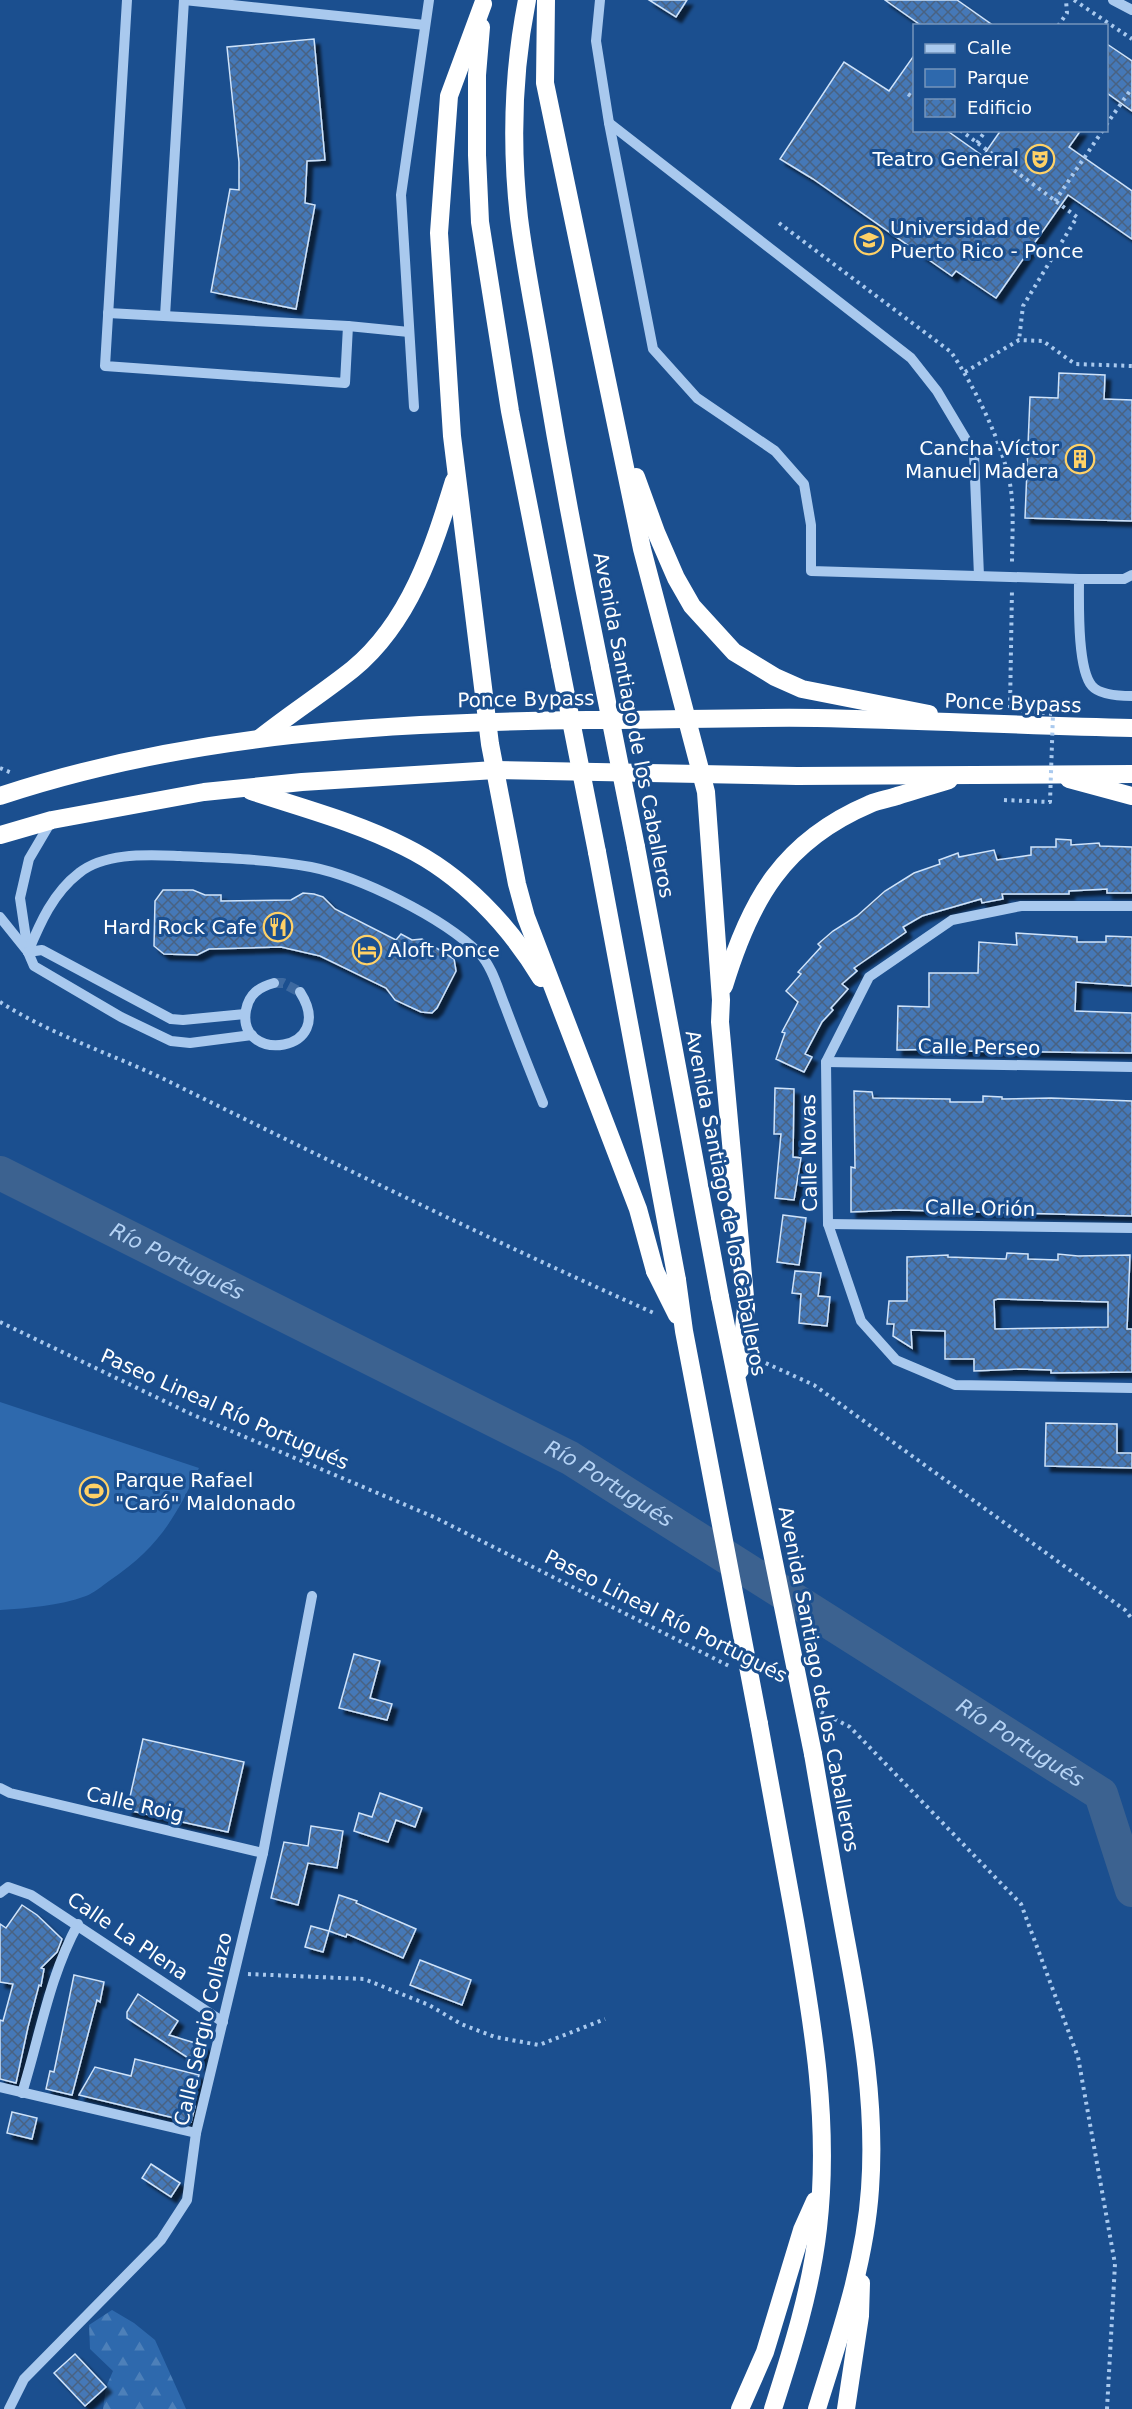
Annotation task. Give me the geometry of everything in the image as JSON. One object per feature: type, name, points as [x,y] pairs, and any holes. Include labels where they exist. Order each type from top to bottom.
[{"type":"highway","name":"Avenida Santiago de los Caballeros","points":[[527,0],[518,62],[514,152],[519,219],[558,452],[636,847],[720,1298],[813,1754],[870,2084],[871,2171],[862,2245],[851,2295],[817,2409]]},
{"type":"highway","points":[[546,0],[545,83],[642,549],[706,792],[721,1000],[720,1022],[746,1308],[738,1390]]},
{"type":"highway","points":[[483,2],[448,96],[439,233],[444,330],[456,474],[487,721],[517,884],[526,917],[638,1209],[655,1271],[684,1331]]},
{"type":"highway","points":[[483,2],[477,75],[480,222],[510,411],[597,852],[677,1280],[684,1331],[811,2004],[822,2114],[821,2188],[812,2268],[790,2358],[773,2409]]},
{"type":"highway","points":[[618,436],[633,467],[656,532],[676,578],[692,606],[734,652],[775,677],[802,689],[876,702],[975,724]]},
{"type":"highway","points":[[260,738],[354,668],[380,643],[416,587],[433,550],[456,474]]},
{"type":"highway","name":"Ponce Bypass","points":[[0,796],[34,784],[125,761],[204,745],[341,730],[487,721],[816,718],[1132,728]]},
{"type":"highway","points":[[0,836],[52,820],[204,792],[302,782],[495,770],[701,774],[1132,774]]},
{"type":"highway","points":[[721,1000],[737,945],[758,899],[771,879],[801,845],[871,803],[968,774]]},
{"type":"highway","points":[[1056,774],[1079,784],[1132,796]]},
{"type":"highway","points":[[242,788],[355,825],[406,847],[445,871],[477,898],[507,929],[531,961],[561,1010]]},
{"type":"highway","points":[[740,2409],[765,2352],[802,2230],[821,2188]]},
{"type":"highway","points":[[846,2409],[860,2316],[862,2245]]},
{"type":"street","points":[[127,0],[105,366],[345,383],[348,326]]},
{"type":"street","points":[[165,316],[184,0],[425,26]]},
{"type":"street","points":[[414,407],[401,195],[429,0]]},
{"type":"street","points":[[600,0],[596,42],[652,350],[698,398],[775,452],[804,484],[811,525],[811,572],[1079,579],[1124,579],[1132,575]]},
{"type":"street","points":[[1113,0],[1132,10]]},
{"type":"street","points":[[609,123],[911,358],[937,391],[975,453],[979,576]]},
{"type":"street","points":[[108,313],[348,326],[409,332]]},
{"type":"street","points":[[1079,579],[1084,672],[1093,687],[1114,696],[1132,696]]},
{"type":"street","points":[[52,820],[29,859],[20,898],[28,952],[34,966],[121,1017],[171,1041],[190,1043],[252,1035]]},
{"type":"street","points":[[28,952],[43,915],[58,894],[79,872],[107,859],[164,856],[247,859],[312,867],[363,884],[412,908],[448,929],[480,955],[493,977],[543,1103]]},
{"type":"street","name":"Calle Novas","points":[[1132,906],[1021,906],[952,920],[869,977],[826,1062],[828,1224],[861,1321],[896,1360],[956,1385],[1132,1388]]},
{"type":"street","points":[[0,917],[28,952]]},
{"type":"street","points":[[28,952],[42,950],[171,1018],[183,1020],[245,1014]]},
{"type":"street","points":[[274,983],[261,987],[253,994],[247,1003],[245,1014],[252,1035],[268,1046],[288,1045],[304,1033],[309,1013],[300,992]]},
{"type":"street","name":"Calle Perseo","points":[[826,1062],[1132,1067]]},
{"type":"street","name":"Calle Orión","points":[[828,1224],[1132,1228]]},
{"type":"street","name":"Calle Sergio Collazo","points":[[9,2409],[24,2379],[161,2240],[187,2200],[196,2133],[263,1853],[312,1596]]},
{"type":"street","name":"Calle Roig","points":[[0,1788],[263,1853]]},
{"type":"street","name":"Calle La Plena","points":[[4,1890],[31,1895],[224,2022]]},
{"type":"street","points":[[22,2092],[33,2058],[48,1994],[68,1942],[78,1924]]},
{"type":"street","points":[[0,2087],[196,2133]]},
{"type":"path","points":[[1059,24],[1067,13],[1066,0]]},
{"type":"path","points":[[1074,0],[1132,39]]},
{"type":"path","points":[[1108,124],[1132,88]]},
{"type":"path","points":[[908,93],[913,97]]},
{"type":"path","points":[[963,132],[1077,217],[1023,306],[1019,340]]},
{"type":"path","points":[[977,143],[985,132]]},
{"type":"path","points":[[1055,201],[1102,132]]},
{"type":"path","points":[[965,372],[1019,340],[1043,341],[1075,364],[1132,366]]},
{"type":"path","points":[[1004,800],[1050,802],[1053,714],[1010,709]]},
{"type":"path","points":[[0,1002],[24,1017],[167,1080],[448,1218],[666,1318]]},
{"type":"path","name":"Paseo Lineal Río Portugués","points":[[0,1322],[191,1414],[434,1517],[735,1669]]},
{"type":"path","points":[[751,1356],[814,1385],[1125,1610],[1132,1619]]},
{"type":"path","points":[[819,1711],[850,1727],[1021,1904],[1078,2057],[1113,2252],[1115,2264],[1107,2409]]},
{"type":"path","points":[[235,1973],[364,1979],[429,2005],[470,2028],[495,2037],[540,2045],[605,2019]]},
{"type":"green space","name":"Parque Rafael \"Caró\" Maldonado","points":[[0,1402],[199,1468],[163,1532],[126,1569],[89,1595],[54,1604],[0,1610]]},
{"type":"green space","points":[[112,2310],[134,2323],[155,2340],[186,2409],[103,2409],[106,2387],[113,2371],[90,2349],[89,2325]]},
{"type":"building","points":[[649,0],[687,0],[676,17]]},
{"type":"building","points":[[885,0],[957,0],[991,24],[919,24]]},
{"type":"building","points":[[314,39],[325,160],[307,161],[305,203],[315,205],[296,309],[211,292],[230,189],[239,190],[239,162],[227,47]]},
{"type":"building","points":[[1108,45],[1132,61],[1132,111],[1108,94]]},
{"type":"building","points":[[913,57],[913,132],[949,132],[983,156],[1000,132],[1080,132],[1069,147],[1132,191],[1132,239],[1068,195],[996,298],[956,271],[952,276],[813,179],[780,159],[844,62],[889,91]]},
{"type":"building","name":"Cancha Víctor Manuel Madera","points":[[1059,373],[1105,375],[1104,399],[1132,400],[1132,521],[1025,518],[1030,397],[1058,398]]},
{"type":"building","points":[[1056,839],[1071,840],[1071,845],[1099,843],[1100,846],[1132,847],[1132,893],[1107,893],[1107,889],[1069,891],[1069,894],[1002,894],[1003,899],[982,903],[981,899],[922,916],[903,927],[906,932],[854,968],[857,971],[842,984],[848,989],[831,1008],[833,1010],[822,1022],[805,1054],[812,1057],[804,1072],[776,1059],[785,1033],[782,1032],[798,1002],[786,991],[801,974],[798,972],[821,947],[818,944],[833,931],[857,916],[885,891],[914,873],[940,864],[939,860],[958,853],[959,857],[994,850],[997,860],[1031,855],[1031,847],[1056,847]]},
{"type":"building","name":"Aloft Ponce","points":[[163,890],[193,890],[205,895],[221,895],[221,901],[291,900],[303,893],[314,894],[323,897],[335,909],[396,940],[401,934],[412,940],[422,939],[454,959],[456,971],[437,1008],[432,1013],[421,1012],[395,1000],[386,988],[320,956],[281,947],[209,949],[197,955],[164,954],[154,946],[155,901]]},
{"type":"building","points":[[1016,933],[1077,937],[1077,942],[1106,942],[1106,936],[1132,937],[1132,986],[1076,982],[1075,1011],[1132,1013],[1132,1053],[897,1050],[898,1006],[929,1007],[929,973],[978,973],[979,942],[1017,945]]},
{"type":"building","points":[[775,1088],[794,1089],[793,1157],[801,1158],[794,1200],[775,1198],[781,1134],[774,1134]]},
{"type":"building","points":[[854,1091],[872,1092],[873,1098],[950,1099],[950,1102],[983,1102],[983,1096],[1002,1097],[1002,1099],[1132,1101],[1132,1216],[899,1210],[851,1212],[851,1167],[855,1168]]},
{"type":"building","points":[[783,1215],[806,1218],[799,1265],[777,1262]]},
{"type":"building","points":[[1007,1253],[1028,1254],[1028,1259],[1058,1260],[1058,1254],[1130,1255],[1127,1329],[1132,1329],[1132,1372],[1051,1373],[1051,1370],[1019,1369],[974,1371],[974,1359],[945,1359],[945,1331],[911,1330],[912,1348],[893,1336],[894,1324],[887,1324],[889,1301],[907,1301],[907,1257],[948,1255],[948,1257],[1006,1259]],"holes":[[[998,1299],[1108,1302],[1108,1327],[995,1329],[994,1300]]]},
{"type":"building","points":[[795,1271],[821,1273],[818,1296],[830,1297],[827,1326],[799,1323],[801,1294],[792,1293]]},
{"type":"building","points":[[1046,1423],[1117,1424],[1117,1453],[1132,1453],[1132,1468],[1045,1466]]},
{"type":"building","points":[[354,1654],[380,1661],[370,1698],[392,1704],[387,1720],[339,1708]]},
{"type":"building","points":[[143,1739],[244,1762],[228,1832],[127,1810]]},
{"type":"building","points":[[380,1793],[422,1808],[415,1827],[396,1820],[388,1842],[354,1831],[359,1813],[372,1817]]},
{"type":"building","points":[[311,1826],[343,1831],[337,1868],[308,1863],[298,1905],[271,1898],[284,1842],[308,1846]]},
{"type":"building","points":[[339,1895],[416,1929],[403,1958],[347,1934],[346,1937],[329,1931]]},
{"type":"building","points":[[22,1905],[37,1915],[62,1939],[57,1952],[41,1968],[44,1969],[41,1986],[39,1985],[28,2027],[16,2083],[0,2079],[0,2020],[3,2021],[13,1984],[0,1982],[0,1924],[6,1928]]},
{"type":"building","points":[[311,1926],[329,1931],[323,1952],[305,1947]]},
{"type":"building","points":[[420,1960],[471,1980],[462,2005],[410,1985]]},
{"type":"building","points":[[74,1975],[104,1982],[100,2002],[97,2000],[72,2095],[46,2089],[50,2071],[54,2072]]},
{"type":"building","points":[[138,1994],[178,2021],[169,2035],[205,2046],[199,2065],[127,2018],[127,2012]]},
{"type":"building","points":[[135,2059],[199,2075],[190,2105],[195,2106],[191,2122],[79,2095],[95,2067],[131,2076]]},
{"type":"building","points":[[12,2112],[37,2118],[32,2139],[7,2133]]},
{"type":"building","points":[[151,2164],[180,2183],[171,2197],[142,2178]]},
{"type":"building","points":[[75,2354],[106,2387],[85,2406],[54,2373]]},
{"type":"waterway","name":"Río Portugués","points":[[0,1173],[570,1458],[1101,1794],[1132,1890]]},
{"type":"tunnel","points":[[274,983],[283,983],[300,992]]},
{"type":"place","name":"Teatro General","points":[[1040,159]]},
{"type":"place","name":"Universidad de Puerto Rico - Ponce","points":[[869,240]]},
{"type":"place","name":"Cancha Víctor Manuel Madera","points":[[1080,459]]},
{"type":"place","name":"Hard Rock Cafe","points":[[278,927]]},
{"type":"place","name":"Aloft Ponce","points":[[367,950]]},
{"type":"place","name":"Parque Rafael \"Caró\" Maldonado","points":[[94,1491]]}]
